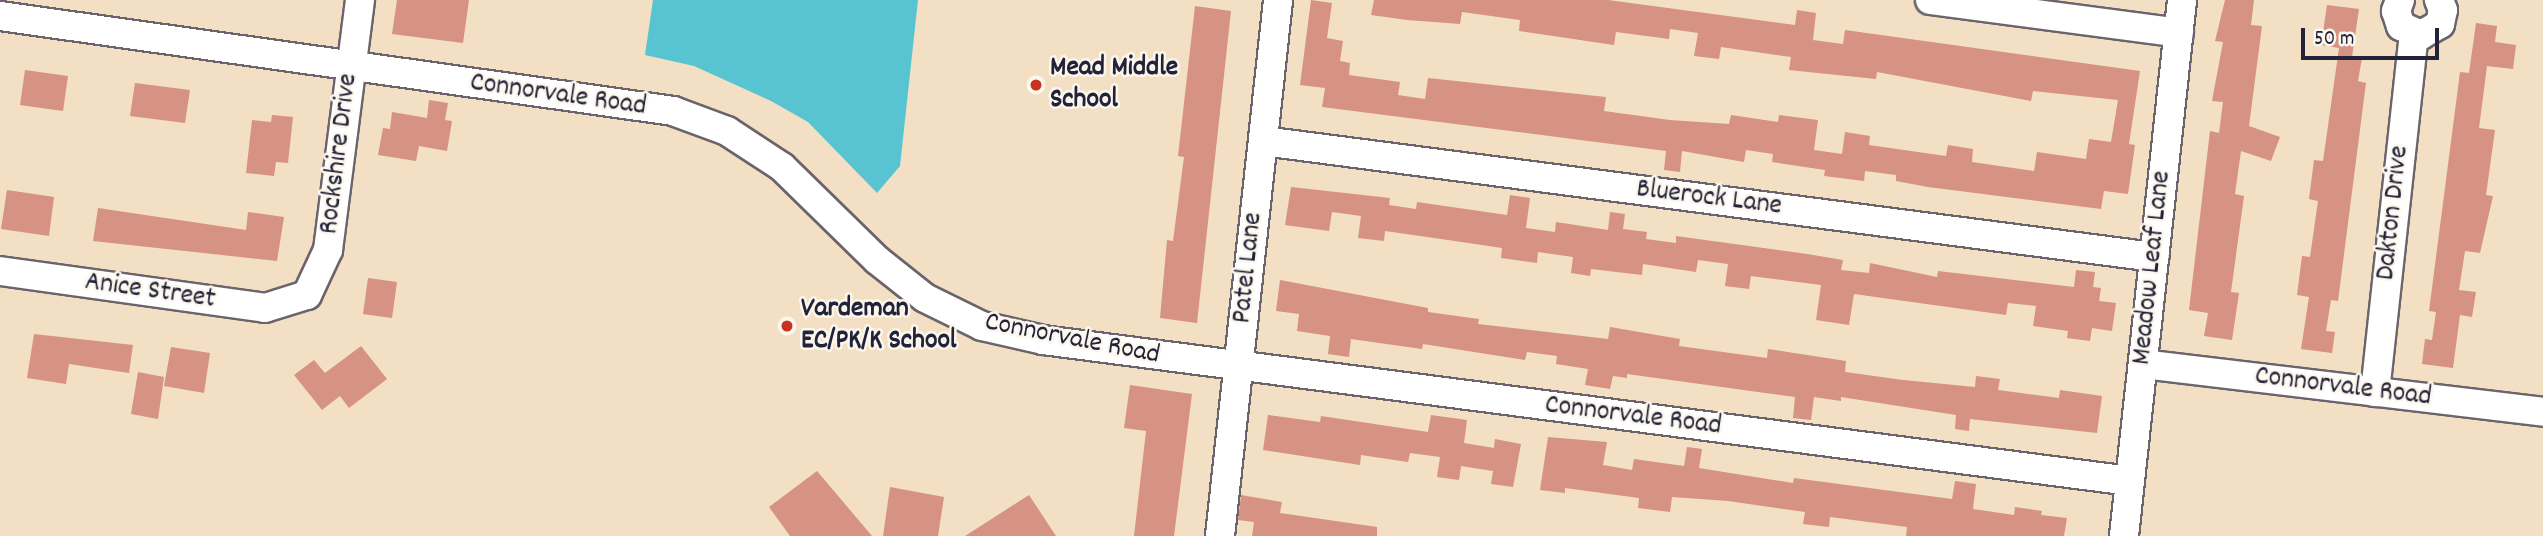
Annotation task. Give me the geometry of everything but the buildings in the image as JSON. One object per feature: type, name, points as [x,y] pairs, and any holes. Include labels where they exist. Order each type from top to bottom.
[{"type":"street","name":"Rockshire Drive","points":[[299,298],[307,295],[328,250],[360,0]]},
{"type":"street","name":"Patel Lane","points":[[1220,536],[1279,0]]},
{"type":"street","points":[[1930,0],[2179,33]]},
{"type":"street","name":"Meadow Leaf Lane","points":[[2124,536],[2182,0]]},
{"type":"street","points":[[2400,0],[2398,19],[2414,35],[2429,34],[2440,24],[2443,10],[2439,0]]},
{"type":"street","name":"Connorvale Road","points":[[0,16],[673,111],[727,131],[782,167],[896,276],[925,298],[982,326],[1077,346],[2130,481]]},
{"type":"street","name":"Dakton Drive","points":[[2375,392],[2414,35]]},
{"type":"street","name":"Bluerock Lane","points":[[1263,141],[2154,257]]},
{"type":"street","name":"Anice Street","points":[[0,271],[265,308],[299,298]]},
{"type":"street","name":"Connorvale Road","points":[[2143,364],[2543,412]]},
{"type":"water","points":[[653,0],[918,0],[900,166],[877,193],[808,122],[771,101],[694,66],[645,55]]},
{"type":"place","name":"Mead Middle School","points":[[1036,85]]},
{"type":"place","name":"Vardeman EC/PK/K School","points":[[787,326]]}]
